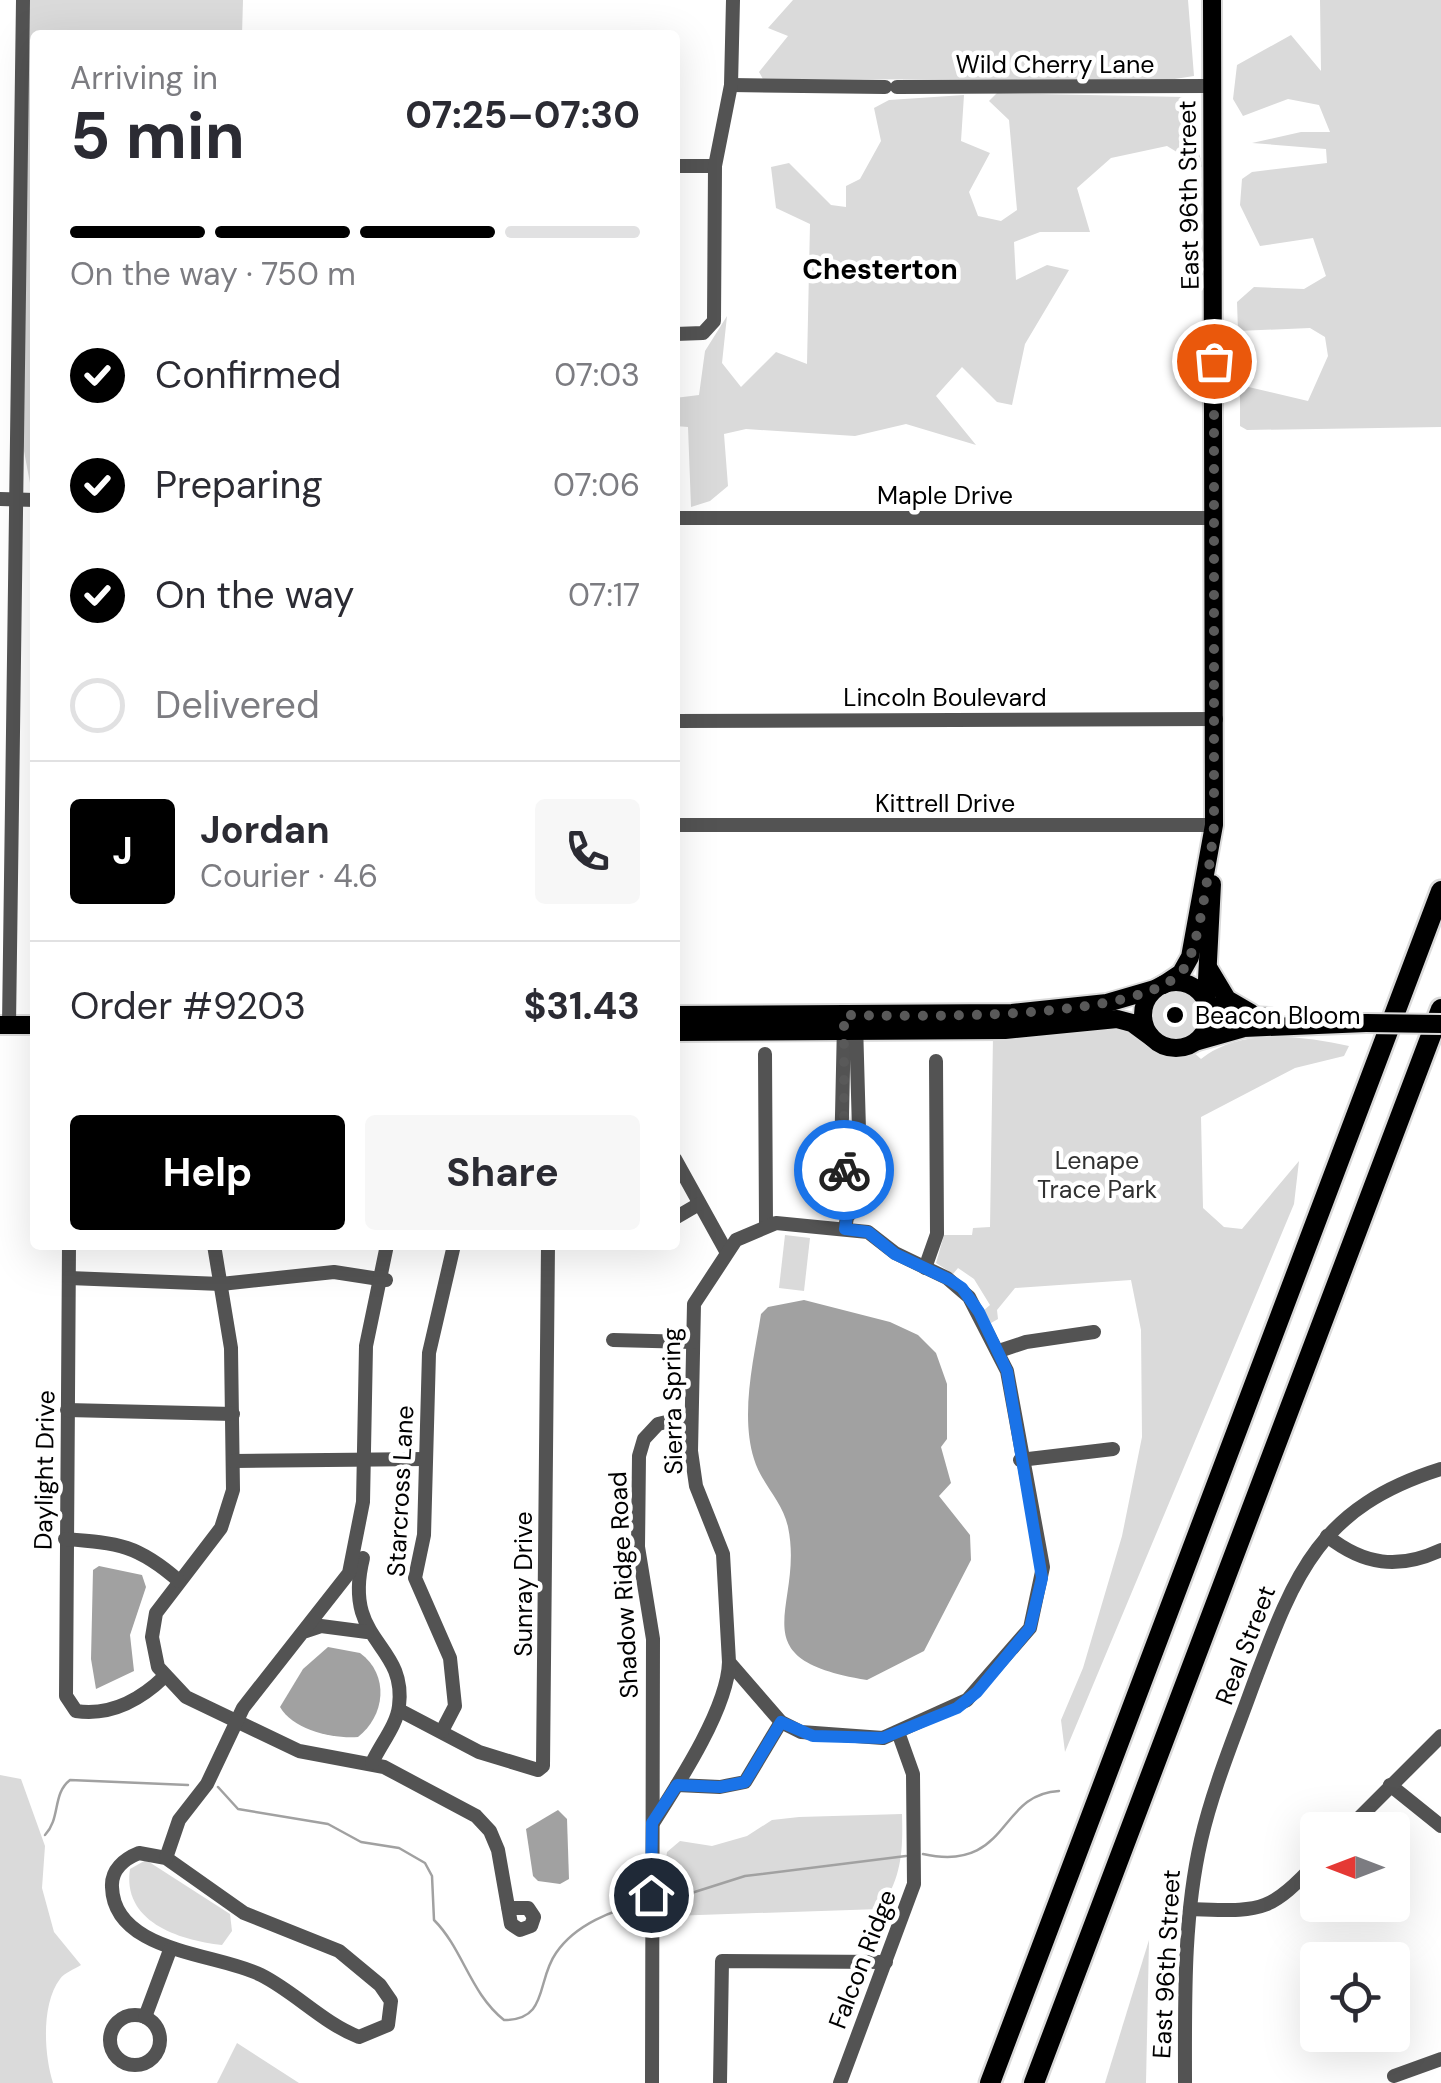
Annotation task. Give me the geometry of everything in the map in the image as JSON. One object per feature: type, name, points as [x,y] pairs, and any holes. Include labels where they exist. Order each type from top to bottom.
[{"type":"highway","points":[[990,2083],[1441,891]]},
{"type":"highway","points":[[1034,2083],[1441,1009]]},
{"type":"main road","name":"East 96th Street","points":[[1159,987],[1188,963],[1210,869],[1214,826],[1212,0]]},
{"type":"main road","name":"East 96th Street","points":[[1206,1001],[1213,894],[1210,869]]},
{"type":"main road","points":[[1207,961],[1227,999],[1261,1016]]},
{"type":"main road","points":[[680,1032],[1030,1011],[1107,1003],[1159,987],[1187,984],[1226,1014],[1324,1023]]},
{"type":"main road","points":[[1151,1036],[1143,1014],[1159,987]]},
{"type":"main road","points":[[1197,1041],[1208,1024],[1206,1001]]},
{"type":"main road","points":[[680,1015],[1005,1030],[1116,1020],[1132,1023],[1171,1048],[1244,1028],[1324,1023],[1441,1024]]},
{"type":"street","points":[[5,1025],[8,499],[18,325],[23,0]]},
{"type":"street","points":[[680,334],[709,331],[714,321],[715,166],[731,85],[733,0]]},
{"type":"street","name":"Wild Cherry Lane","points":[[731,85],[1212,86]]},
{"type":"street","points":[[680,166],[715,166]]},
{"type":"street","points":[[0,326],[18,325]]},
{"type":"street","name":"Maple Drive","points":[[680,518],[1214,518]]},
{"type":"street","name":"Lincoln Boulevard","points":[[680,722],[1216,719]]},
{"type":"street","name":"Kittrell Drive","points":[[680,824],[1214,826]]},
{"type":"street","points":[[846,1223],[840,1206],[850,1023]]},
{"type":"street","points":[[728,1662],[781,1722],[813,1736],[883,1738],[967,1700],[1030,1628],[1043,1567],[1020,1460],[1007,1371],[1000,1351],[962,1288],[895,1254],[868,1232],[846,1223],[766,1224],[765,1054]]},
{"type":"street","points":[[925,1268],[937,1231],[936,1060]]},
{"type":"street","points":[[680,1169],[726,1252]]},
{"type":"street","points":[[680,1215],[699,1204]]},
{"type":"street","name":"Sierra Spring","points":[[652,1823],[677,1785],[725,1687],[728,1662],[723,1554],[696,1486],[691,1416],[697,1295],[736,1240],[766,1224]]},
{"type":"street","name":"Daylight Drive","points":[[69,1250],[62,1701],[76,1711],[92,1714],[121,1707],[164,1677]]},
{"type":"street","points":[[215,1250],[231,1348],[233,1490],[226,1520],[160,1605],[152,1629],[155,1657],[164,1677],[186,1696],[314,1756],[372,1763],[417,1782],[482,1822],[498,1850],[508,1908]]},
{"type":"street","points":[[166,1858],[179,1820],[208,1784],[236,1720],[351,1569],[362,1520],[386,1250]]},
{"type":"street","points":[[383,1279],[395,1250]]},
{"type":"street","name":"Starcross Lane","points":[[442,1731],[455,1706],[450,1658],[415,1578],[424,1535],[429,1353],[453,1250]]},
{"type":"street","name":"Sunray Drive","points":[[399,1710],[491,1756],[538,1770],[543,1766],[548,1250]]},
{"type":"street","points":[[69,1278],[221,1284],[322,1272],[383,1279]]},
{"type":"street","points":[[1000,1351],[1026,1342],[1094,1332]]},
{"type":"street","points":[[612,1340],[692,1342]]},
{"type":"street","points":[[68,1410],[234,1414]]},
{"type":"street","name":"Shadow Ridge Road","points":[[652,2083],[654,1639],[638,1547],[638,1456],[644,1439],[658,1424],[691,1416]]},
{"type":"street","points":[[1020,1460],[1112,1450]]},
{"type":"street","points":[[233,1461],[426,1459]]},
{"type":"street","points":[[368,1460],[372,1511],[357,1591],[367,1632],[396,1672],[399,1710],[372,1763]]},
{"type":"street","name":"Real Street","points":[[1215,1791],[1290,1588],[1327,1536],[1373,1497],[1441,1469]]},
{"type":"street","points":[[1327,1536],[1356,1556],[1384,1564],[1418,1560],[1441,1550]]},
{"type":"street","points":[[65,1539],[130,1546],[151,1556],[179,1580]]},
{"type":"street","points":[[306,1631],[322,1626],[367,1632]]},
{"type":"street","points":[[677,1785],[720,1787],[745,1782],[781,1722]]},
{"type":"street","name":"Falcon Ridge","points":[[840,2083],[915,1874],[913,1774],[898,1732]]},
{"type":"street","points":[[1364,1812],[1441,1736]]},
{"type":"street","points":[[1390,1784],[1441,1826]]},
{"type":"street","name":"East 96th Street","points":[[1184,2083],[1190,1909],[1215,1791]]},
{"type":"street","points":[[153,1853],[166,1858],[244,1912],[338,1952],[380,1984],[391,2001],[391,2017],[384,2030],[358,2037],[244,1967],[170,1950],[136,1929],[120,1910],[112,1888],[115,1872],[133,1855],[153,1853]]},
{"type":"street","points":[[1190,1909],[1266,1907],[1300,1880]]},
{"type":"street","points":[[145,2016],[170,1950]]},
{"type":"street","points":[[720,2083],[722,1960],[886,1962]]},
{"type":"street","points":[[1394,2076],[1441,2059]]},
{"type":"green space","points":[[29,0],[243,0],[242,30],[30,30],[30,483],[21,435]]},
{"type":"green space","points":[[793,0],[1188,0],[1194,76],[1168,80],[763,79],[759,72],[788,36],[768,28]]},
{"type":"green space","points":[[1320,0],[1441,0],[1441,427],[1247,430],[1240,426],[1240,385],[1308,401],[1328,356],[1325,337],[1310,328],[1238,331],[1237,302],[1254,287],[1304,289],[1326,276],[1313,238],[1260,246],[1240,205],[1242,179],[1252,172],[1327,163],[1326,149],[1252,143],[1301,132],[1330,132],[1319,105],[1288,99],[1243,116],[1233,99],[1237,65],[1291,35],[1321,71]]},
{"type":"green space","points":[[997,93],[1184,97],[1203,168],[1167,146],[1111,158],[1077,188],[1090,232],[1040,232],[1014,242],[1016,280],[1047,265],[1069,270],[1025,344],[1012,405],[997,402],[962,367],[936,396],[976,445],[906,424],[855,436],[746,429],[724,434],[728,486],[710,501],[691,507],[688,427],[680,426],[680,397],[699,395],[705,351],[727,316],[722,363],[741,387],[776,352],[807,364],[810,224],[776,208],[771,167],[789,163],[831,205],[846,207],[846,186],[860,179],[881,141],[874,108],[889,100],[964,95],[961,141],[990,153],[969,192],[978,216],[1001,221],[1017,210],[1009,120],[989,101]]},
{"type":"green space","points":[[1176,989],[1194,997],[1202,1015],[1194,1033],[1176,1041],[1158,1033],[1150,1015],[1158,997]]},
{"type":"green space","name":"Lenape Trace Park","points":[[1120,1024],[1163,1049],[1192,1051],[1201,1059],[1234,1042],[1253,1038],[1292,1037],[1349,1046],[1344,1056],[1295,1068],[1201,1117],[1203,1208],[1224,1227],[1242,1229],[1299,1161],[1294,1204],[1065,1752],[1061,1720],[1083,1668],[1122,1536],[1142,1437],[1141,1330],[1131,1280],[1015,1288],[997,1310],[998,1319],[991,1323],[983,1311],[990,1305],[974,1279],[958,1268],[953,1274],[936,1263],[944,1235],[972,1235],[973,1228],[990,1227],[993,1036]]},
{"type":"green space","points":[[785,1235],[810,1238],[804,1291],[779,1288]]},
{"type":"green space","points":[[0,1775],[21,1779],[45,1846],[42,1888],[54,1932],[81,1965],[62,1977],[50,2002],[46,2044],[53,2083],[0,2083]]},
{"type":"green space","points":[[902,1814],[900,1863],[880,1909],[670,1916],[661,1896],[667,1852],[680,1841],[712,1846],[747,1836],[772,1820]]},
{"type":"green space","points":[[146,1860],[230,1914],[232,1931],[222,1945],[171,1932],[144,1915],[130,1887],[130,1869]]},
{"type":"green space","points":[[1149,1940],[1146,2083],[1105,2083]]},
{"type":"green space","points":[[237,2043],[299,2083],[217,2083]]},
{"type":"shaded area","points":[[804,1300],[890,1322],[918,1335],[936,1353],[947,1384],[947,1439],[941,1447],[951,1483],[939,1496],[970,1535],[971,1560],[924,1651],[867,1680],[826,1671],[801,1659],[788,1644],[784,1626],[791,1556],[788,1527],[782,1509],[757,1468],[750,1442],[750,1386],[761,1314],[768,1307]]},
{"type":"shaded area","points":[[99,1566],[142,1575],[146,1587],[130,1635],[134,1671],[96,1689],[91,1659],[93,1570]]},
{"type":"shaded area","points":[[328,1647],[360,1653],[370,1662],[380,1684],[374,1718],[358,1737],[314,1731],[294,1722],[280,1707],[303,1669]]},
{"type":"shaded area","points":[[558,1810],[567,1819],[569,1879],[560,1884],[538,1881],[533,1876],[526,1829]]},
{"type":"waterway","points":[[45,1835],[61,1792],[70,1780],[188,1785]]},
{"type":"waterway","points":[[218,1787],[238,1809],[328,1824],[361,1842],[399,1848],[425,1863],[432,1876],[434,1920],[483,1997],[504,2020],[518,2018],[535,2006],[550,1964],[573,1934],[608,1914],[644,1904]]},
{"type":"waterway","points":[[923,1854],[951,1857],[972,1853],[988,1843],[1024,1805],[1039,1795],[1059,1791]]},
{"type":"waterway","points":[[660,1903],[745,1876],[906,1856]]},
{"type":"way so far","points":[[844,1170],[844,1015],[1012,1013],[1107,1003],[1156,989],[1181,973],[1188,963],[1210,869],[1214,826],[1214,361]]},
{"type":"place","name":"Beacon Bloom","points":[[1175,1015]]},
{"type":"district","name":"Chesterton","points":[[880,269]]},
{"type":"route","points":[[651,1895],[652,1823],[677,1785],[720,1787],[745,1782],[781,1722],[813,1736],[883,1738],[957,1708],[977,1692],[1022,1640],[1034,1616],[1043,1567],[1000,1351],[962,1288],[895,1254],[868,1232],[845,1229],[847,1216],[840,1206],[844,1170]]}]
